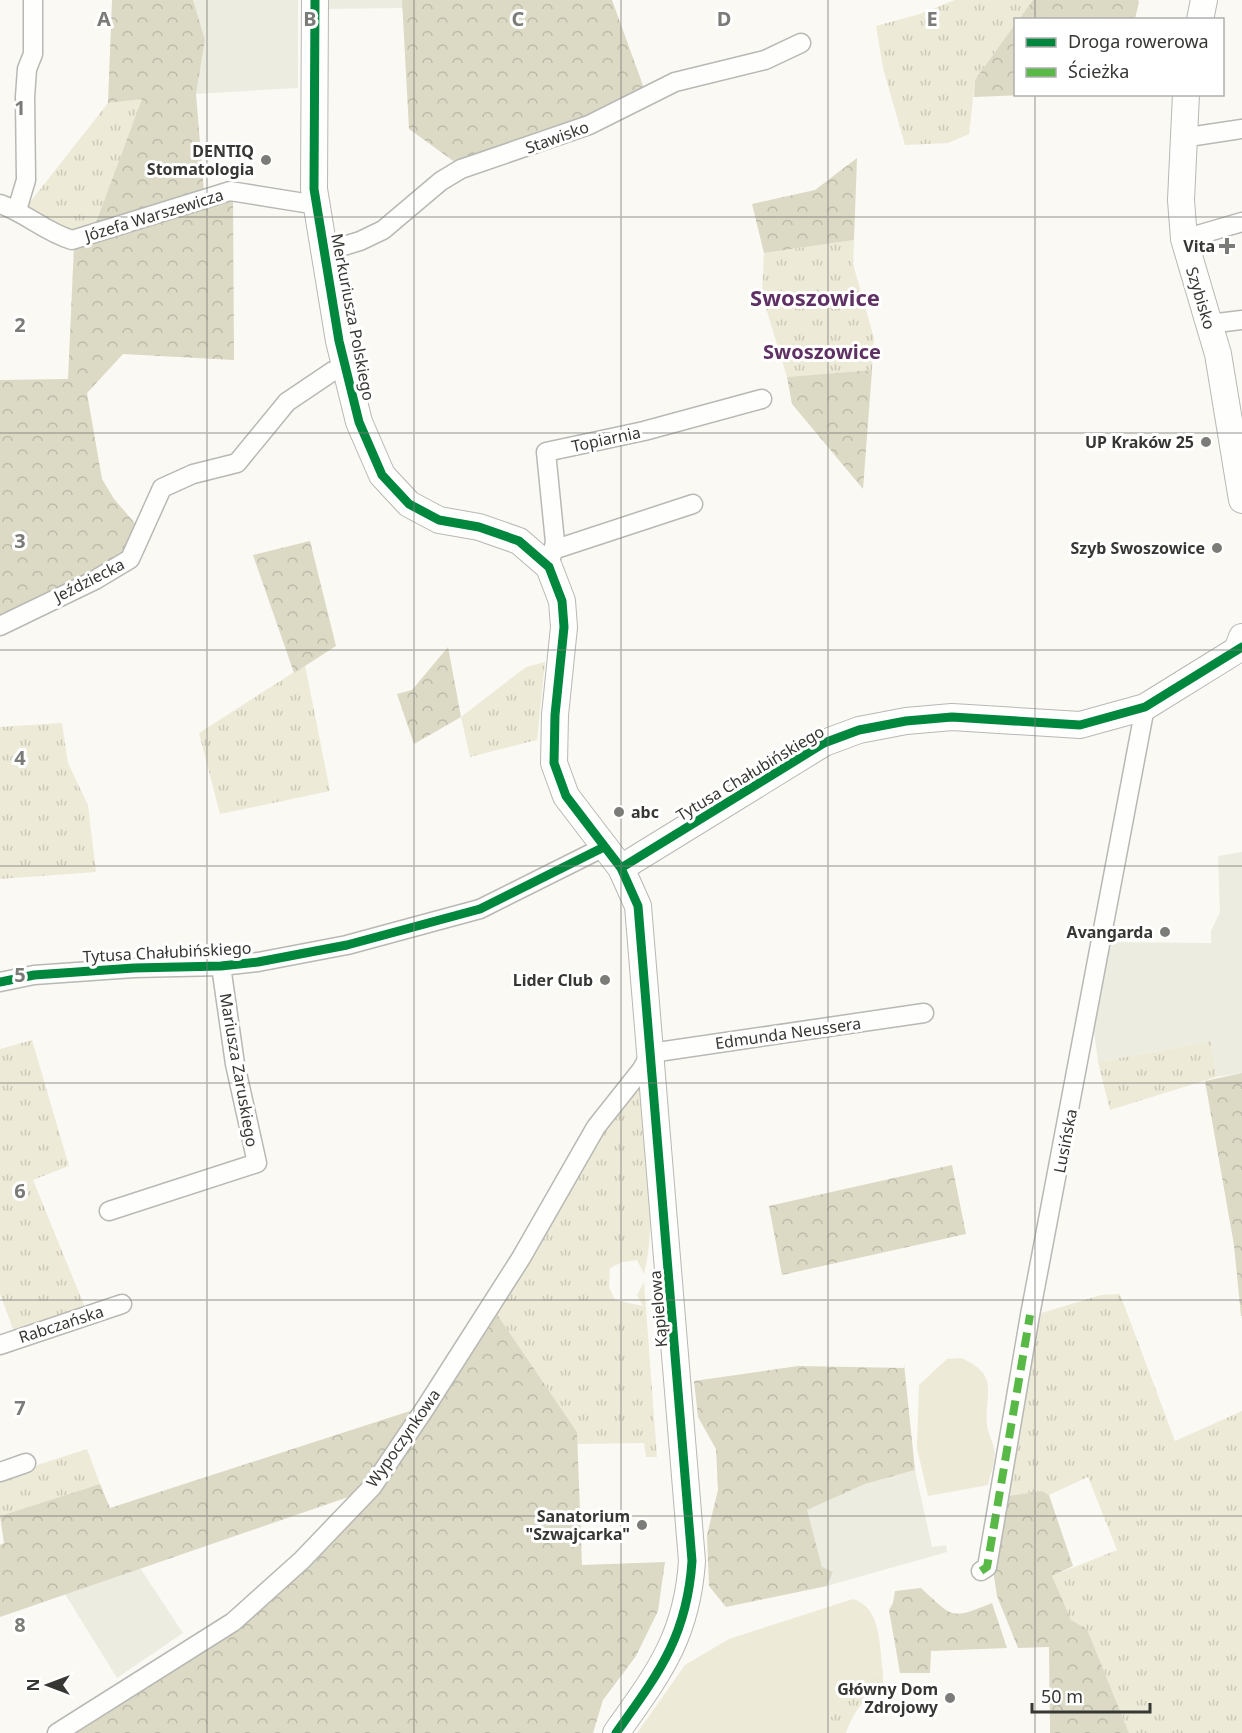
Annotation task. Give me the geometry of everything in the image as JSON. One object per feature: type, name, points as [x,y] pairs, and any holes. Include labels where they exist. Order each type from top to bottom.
[{"type":"street","points":[[8,207],[26,180],[25,97],[27,69],[33,54],[33,0]]},
{"type":"street","name":"Merkuriusza Polskiego","points":[[315,0],[314,189],[345,367],[359,422],[382,475],[409,504],[439,520],[479,527],[519,541],[551,559],[562,601],[564,627],[555,715],[554,763],[566,796],[621,868]]},
{"type":"street","points":[[1200,18],[1204,0]]},
{"type":"street","name":"Stawisko","points":[[324,252],[360,241],[383,230],[441,181],[461,169],[589,126],[675,82],[765,60],[801,43]]},
{"type":"street","name":"Szybisko","points":[[1186,96],[1182,138],[1181,200],[1184,239],[1218,354],[1242,500]]},
{"type":"street","points":[[1182,138],[1242,129]]},
{"type":"street","name":"Józefa Warszewicza","points":[[8,207],[51,233],[72,240],[230,191],[317,205]]},
{"type":"street","points":[[1184,239],[1242,222]]},
{"type":"street","points":[[1209,324],[1242,320]]},
{"type":"street","name":"Jeździecka","points":[[0,626],[95,580],[130,559],[162,488],[193,474],[237,463],[287,402],[333,371],[345,367]]},
{"type":"street","name":"Topiarnia","points":[[551,559],[555,542],[546,452],[644,431],[762,399]]},
{"type":"street","points":[[551,559],[693,504]]},
{"type":"street","name":"Tytusa Chałubińskiego","points":[[621,868],[824,743],[859,730],[906,721],[951,717],[1080,725],[1145,707],[1240,644]]},
{"type":"street","name":"Lusińska","points":[[981,1571],[987,1567],[1030,1315],[1145,707]]},
{"type":"street","name":"Tytusa Chałubińskiego","points":[[0,982],[22,976],[221,966],[258,962],[347,945],[480,909],[604,847]]},
{"type":"street","name":"Kąpielowa","points":[[616,1733],[656,1676],[674,1643],[689,1591],[692,1562],[638,906],[621,868]]},
{"type":"street","name":"Mariusza Zaruskiego","points":[[109,1210],[256,1163],[235,1064],[221,966]]},
{"type":"street","name":"Edmunda Neussera","points":[[651,1053],[924,1013]]},
{"type":"street","name":"Wypoczynkowa","points":[[57,1733],[233,1622],[302,1560],[372,1486],[424,1410],[521,1258],[596,1126],[642,1069],[651,1053]]},
{"type":"street","name":"Rabczańska","points":[[0,1345],[123,1304]]},
{"type":"street","points":[[0,1472],[26,1463]]},
{"type":"shaded area","points":[[193,0],[298,0],[298,88],[196,94],[205,40]]},
{"type":"shaded area","points":[[327,0],[402,0],[403,8],[327,9]]},
{"type":"shaded area","points":[[1242,852],[1242,1073],[1216,1077],[1211,1041],[1098,1062],[1094,1031],[1106,942],[1211,943],[1211,931],[1220,912],[1218,856]]},
{"type":"shaded area","points":[[915,1470],[932,1547],[946,1545],[947,1552],[827,1586],[833,1573],[822,1568],[806,1510],[865,1484]]},
{"type":"shaded area","points":[[140,1568],[183,1633],[117,1678],[65,1594]]},
{"type":"green space","points":[[112,0],[193,0],[205,40],[196,94],[204,192],[95,225],[142,99],[108,103]]},
{"type":"green space","points":[[402,0],[612,0],[645,91],[620,106],[456,163],[409,129]]},
{"type":"green space","points":[[955,0],[1033,0],[1020,18],[1014,18],[1014,25],[975,80],[969,134],[948,143],[905,145],[883,68],[876,26],[920,14]]},
{"type":"green space","points":[[1033,0],[1138,0],[1139,2],[1135,18],[1020,18]]},
{"type":"green space","points":[[1014,25],[1014,95],[974,97],[975,80]]},
{"type":"green space","points":[[143,98],[95,225],[69,232],[23,211],[108,103]]},
{"type":"green space","points":[[857,158],[854,240],[764,253],[752,204],[815,190]]},
{"type":"green space","points":[[233,197],[234,360],[123,354],[87,393],[102,479],[114,499],[140,529],[126,555],[0,619],[0,380],[68,379],[74,246]]},
{"type":"green space","points":[[854,240],[853,264],[874,338],[872,370],[787,377],[762,295],[764,253]]},
{"type":"green space","points":[[872,370],[863,489],[792,404],[787,377]]},
{"type":"green space","points":[[310,541],[336,646],[294,673],[253,555]]},
{"type":"green space","points":[[448,647],[461,717],[414,744],[397,694],[412,690]]},
{"type":"green space","points":[[545,662],[537,740],[470,757],[461,717],[526,667]]},
{"type":"green space","points":[[305,665],[330,791],[220,814],[199,733]]},
{"type":"green space","points":[[62,723],[68,763],[88,805],[96,872],[0,879],[0,727]]},
{"type":"green space","points":[[32,1040],[69,1166],[33,1180],[86,1310],[15,1334],[0,1294],[0,1049]]},
{"type":"green space","points":[[1211,1041],[1216,1077],[1110,1110],[1098,1062]]},
{"type":"green space","points":[[1242,1073],[1241,1316],[1234,1245],[1205,1081]]},
{"type":"green space","points":[[640,1080],[650,1177],[648,1250],[644,1274],[637,1260],[622,1262],[610,1268],[609,1287],[615,1300],[643,1306],[637,1295],[644,1282],[657,1457],[646,1457],[644,1443],[576,1444],[577,1432],[494,1310],[604,1124]]},
{"type":"green space","points":[[952,1165],[966,1234],[782,1275],[769,1206]]},
{"type":"green space","points":[[1120,1294],[1175,1441],[1242,1411],[1242,1733],[1129,1733],[1087,1629],[1071,1620],[1052,1576],[1117,1550],[1088,1477],[1049,1495],[1042,1491],[1001,1497],[1038,1314],[1101,1295]]},
{"type":"green space","points":[[494,1310],[577,1432],[582,1565],[665,1562],[658,1611],[636,1656],[603,1700],[593,1733],[67,1733],[86,1718],[243,1626],[376,1488]]},
{"type":"green space","points":[[961,1358],[982,1371],[986,1378],[988,1386],[987,1425],[995,1452],[993,1466],[988,1485],[928,1496],[917,1448],[919,1385],[947,1359]]},
{"type":"green space","points":[[904,1364],[915,1470],[865,1484],[807,1510],[822,1567],[833,1572],[827,1586],[726,1607],[709,1586],[707,1535],[718,1490],[716,1449],[698,1417],[694,1381],[798,1366],[904,1368]]},
{"type":"green space","points":[[410,1411],[413,1416],[357,1494],[0,1617],[0,1545],[4,1543],[0,1516],[100,1484],[110,1508]]},
{"type":"green space","points":[[87,1449],[100,1484],[0,1516],[0,1477]]},
{"type":"green space","points":[[1042,1491],[1049,1495],[1073,1566],[1052,1576],[1071,1620],[1087,1629],[1129,1733],[1050,1733],[1049,1647],[1018,1648],[997,1596],[993,1570],[1001,1497]]},
{"type":"green space","points":[[921,1588],[953,1613],[968,1612],[992,1603],[1007,1648],[931,1651],[930,1673],[900,1673],[889,1610],[895,1591]]},
{"type":"green space","points":[[853,1599],[862,1604],[874,1619],[883,1672],[862,1679],[845,1693],[833,1712],[826,1733],[637,1733],[685,1665],[729,1639]]},
{"type":"green space","points":[[883,1672],[883,1685],[860,1706],[846,1733],[826,1733],[833,1712],[845,1693],[862,1679]]},
{"type":"marked path","points":[[981,1571],[987,1567],[1030,1315]]},
{"type":"cycle path","points":[[315,0],[314,189],[339,341],[359,422],[382,475],[409,504],[439,520],[479,527],[519,541],[549,567],[562,601],[564,627],[555,715],[554,763],[566,796],[621,868],[638,906],[692,1561],[689,1588],[677,1633],[657,1673],[616,1733]]},
{"type":"cycle path","points":[[621,868],[824,743],[859,730],[906,721],[952,717],[1080,725],[1145,707],[1242,647]]},
{"type":"cycle path","points":[[0,982],[34,975],[134,968],[221,966],[258,962],[347,945],[480,909],[604,847]]},
{"type":"place","name":"DENTIQ Stomatologia","points":[[266,160]]},
{"type":"place","name":"Vita","points":[[1227,246]]},
{"type":"place","name":"UP Kraków 25","points":[[1206,442]]},
{"type":"place","name":"Szyb Swoszowice","points":[[1217,548]]},
{"type":"place","name":"abc","points":[[619,812]]},
{"type":"place","name":"Avangarda","points":[[1165,932]]},
{"type":"place","name":"Lider Club","points":[[605,980]]},
{"type":"place","name":"Sanatorium \"Szwajcarka\"","points":[[642,1525]]},
{"type":"place","name":"Główny Dom Zdrojowy","points":[[950,1698]]},
{"type":"district","name":"Swoszowice","points":[[815,297]]},
{"type":"district","name":"Swoszowice","points":[[822,351]]}]
